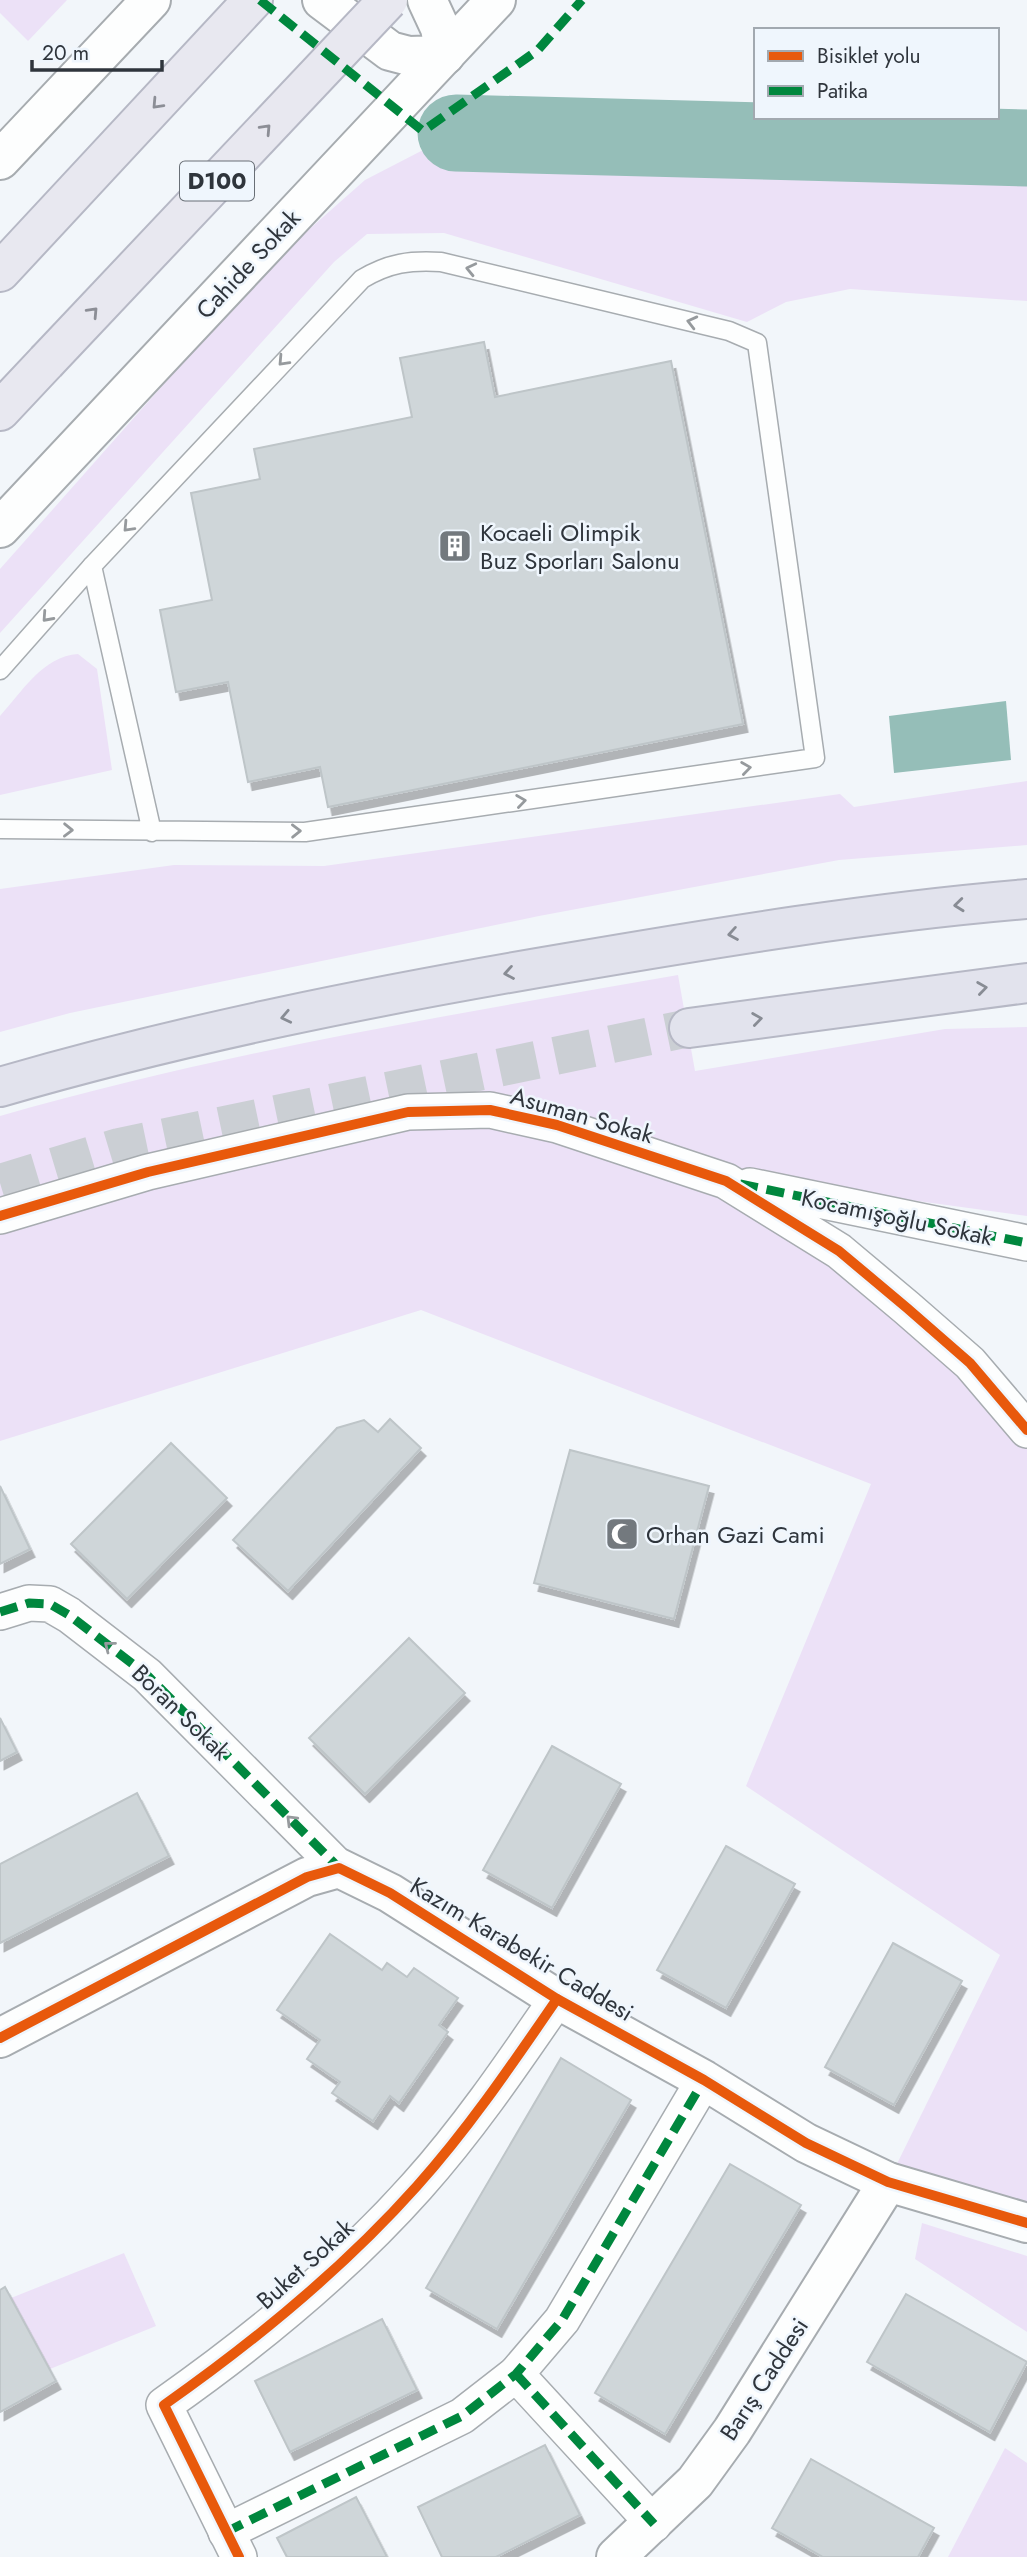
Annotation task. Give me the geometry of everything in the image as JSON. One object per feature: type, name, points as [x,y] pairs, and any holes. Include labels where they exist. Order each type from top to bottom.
[{"type":"highway","points":[[0,272],[253,0]]},
{"type":"highway","name":"D100","points":[[0,411],[388,0]]},
{"type":"highway","points":[[0,1087],[217,1032],[459,982],[752,931],[1027,899]]},
{"type":"highway","points":[[689,1028],[1027,983]]},
{"type":"main road","points":[[0,160],[151,0]]},
{"type":"main road","points":[[322,0],[429,28]]},
{"type":"main road","name":"Cahide Sokak","points":[[0,528],[429,28],[469,0]]},
{"type":"main road","name":"Cahide Sokak","points":[[0,492],[377,94],[429,28],[496,0]]},
{"type":"main road","points":[[0,2038],[307,1877],[339,1868]]},
{"type":"main road","name":"Kazım Karabekir Caddesi","points":[[339,1868],[390,1893],[557,1999],[704,2080],[806,2143],[888,2182],[1027,2223]]},
{"type":"main road","name":"Barış Caddesi","points":[[616,2557],[654,2524],[695,2482],[732,2431],[888,2182]]},
{"type":"street","name":"Asuman Sokak","points":[[0,1216],[148,1172],[408,1112],[490,1110],[557,1125],[726,1181],[839,1251],[908,1308],[970,1363],[1027,1430]]},
{"type":"street","name":"Kocamışoğlu Sokak","points":[[726,1181],[1027,1243]]},
{"type":"street","name":"Boran Sokak","points":[[0,1612],[29,1603],[50,1604],[69,1615],[147,1675],[339,1868]]},
{"type":"street","name":"Buket Sokak","points":[[557,1999],[466,2127],[417,2186],[372,2233],[231,2358],[164,2405],[232,2545],[462,2416],[516,2374],[562,2320],[704,2080]]},
{"type":"street","points":[[516,2374],[654,2524]]},
{"type":"lane","points":[[0,670],[92,566],[341,299],[384,265],[412,260],[440,262],[716,328],[757,343],[815,758],[305,832],[0,829]]},
{"type":"lane","points":[[92,566],[152,832]]},
{"type":"shaded area","points":[[0,0],[67,0],[28,41],[0,13]]},
{"type":"shaded area","points":[[456,133],[1027,154],[1027,301],[850,289],[786,302],[747,322],[444,233],[367,234],[334,262],[0,633],[0,569],[271,263],[365,180]]},
{"type":"shaded area","points":[[78,654],[97,669],[112,770],[0,795],[0,716],[44,668],[66,656]]},
{"type":"shaded area","points":[[1006,701],[1011,760],[894,773],[889,716]]},
{"type":"shaded area","points":[[1027,781],[1027,845],[839,860],[539,916],[70,1013],[0,1032],[0,889],[174,865],[324,866],[840,794],[854,807]]},
{"type":"shaded area","points":[[678,975],[695,1071],[945,1029],[1027,1027],[1027,1216],[808,1186],[728,1181],[839,1251],[1027,1430],[1027,2223],[888,2182],[1000,1955],[746,1786],[871,1484],[421,1310],[0,1441],[0,1116],[168,1073],[337,1036]]},
{"type":"shaded area","points":[[922,2223],[1027,2256],[1027,2332],[915,2259]]},
{"type":"shaded area","points":[[124,2253],[156,2326],[50,2369],[11,2298]]},
{"type":"shaded area","points":[[1005,2448],[1027,2463],[1027,2557],[948,2557]]},
{"type":"building","name":"Kocaeli Olimpik Buz Sporları Salonu","points":[[484,342],[495,397],[671,361],[743,724],[328,807],[320,767],[248,782],[228,682],[176,692],[160,610],[212,600],[191,493],[260,479],[254,449],[412,417],[400,358]]},
{"type":"building","points":[[390,1419],[421,1448],[288,1591],[233,1540],[337,1428],[364,1420],[378,1432]]},
{"type":"building","points":[[171,1443],[227,1498],[127,1599],[71,1544]]},
{"type":"building","name":"Orhan Gazi Cami","points":[[570,1450],[709,1486],[674,1619],[534,1583]]},
{"type":"building","points":[[0,1486],[30,1549],[0,1564]]},
{"type":"building","points":[[409,1638],[465,1693],[365,1794],[309,1738]]},
{"type":"building","points":[[0,1718],[17,1752],[0,1761]]},
{"type":"building","points":[[552,1746],[621,1784],[552,1908],[483,1870]]},
{"type":"building","points":[[137,1793],[169,1856],[0,1943],[0,1864]]},
{"type":"building","points":[[726,1846],[795,1884],[726,2008],[657,1970]]},
{"type":"building","points":[[330,1934],[382,1970],[387,1963],[407,1977],[414,1968],[458,1998],[439,2025],[448,2032],[399,2103],[390,2096],[373,2121],[332,2093],[340,2082],[307,2059],[320,2040],[277,2010]]},
{"type":"building","points":[[893,1943],[962,1981],[894,2105],[825,2067]]},
{"type":"building","points":[[561,2058],[631,2100],[497,2329],[426,2288]]},
{"type":"building","points":[[730,2164],[801,2205],[665,2434],[595,2393]]},
{"type":"building","points":[[5,2287],[56,2381],[0,2412],[0,2290]]},
{"type":"building","points":[[906,2294],[1027,2362],[990,2432],[867,2362]]},
{"type":"building","points":[[382,2319],[417,2390],[290,2452],[255,2381]]},
{"type":"building","points":[[545,2445],[580,2515],[496,2557],[442,2557],[418,2507]]},
{"type":"building","points":[[811,2459],[934,2528],[918,2557],[823,2557],[772,2528]]},
{"type":"building","points":[[356,2497],[387,2557],[287,2557],[277,2538]]},
{"type":"waterway","points":[[456,133],[1027,148]]},
{"type":"tunnel","points":[[0,1183],[119,1147],[689,1028]]},
{"type":"marked path","points":[[260,0],[423,131],[538,50],[582,0]]},
{"type":"marked path","points":[[740,1184],[1027,1243]]},
{"type":"marked path","points":[[0,1612],[29,1603],[50,1604],[69,1615],[147,1675],[339,1868]]},
{"type":"marked path","points":[[226,2532],[462,2416],[516,2374],[562,2320],[704,2080]]},
{"type":"marked path","points":[[516,2374],[654,2524]]},
{"type":"cycle path","points":[[0,1216],[148,1172],[408,1112],[490,1110],[557,1125],[726,1181],[839,1251],[970,1363],[1027,1430]]},
{"type":"cycle path","points":[[0,2038],[307,1877],[339,1868],[390,1893],[557,1999],[704,2080],[806,2143],[888,2182],[1027,2223]]},
{"type":"cycle path","points":[[239,2557],[164,2405],[297,2303],[389,2217],[473,2118],[557,1999]]},
{"type":"place","name":"Kocaeli Olimpik Buz Sporları Salonu","points":[[455,546]]},
{"type":"place","name":"Orhan Gazi Cami","points":[[622,1534]]}]
